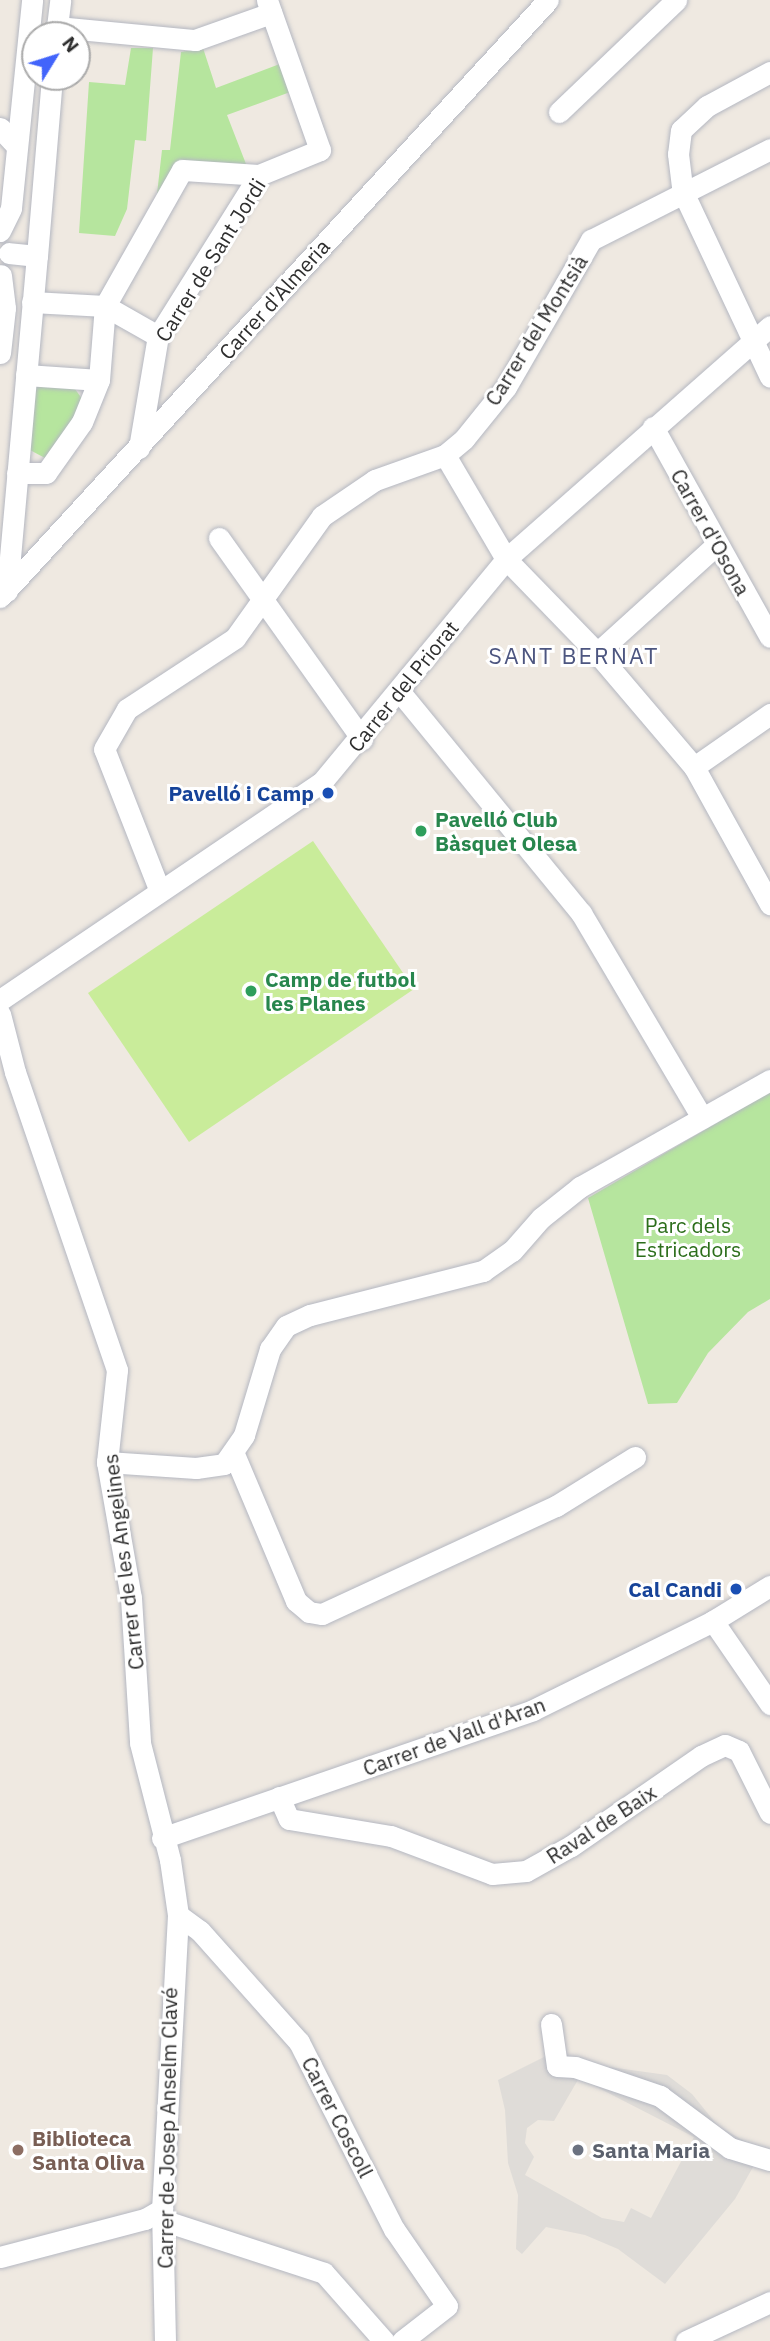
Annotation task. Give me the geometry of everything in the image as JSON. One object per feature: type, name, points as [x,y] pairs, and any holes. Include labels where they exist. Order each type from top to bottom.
[{"type":"street","points":[[0,353],[5,308],[1,276],[3,240],[11,208],[32,0]]},
{"type":"street","points":[[57,21],[60,0]]},
{"type":"street","name":"Carrer d'Almeria","points":[[4,594],[548,0]]},
{"type":"street","points":[[559,112],[676,0]]},
{"type":"street","points":[[91,33],[195,40],[269,6]]},
{"type":"street","name":"Carrer de Sant Jordi","points":[[139,447],[158,336],[259,175],[320,150],[269,6]]},
{"type":"street","points":[[770,72],[707,106],[681,130],[678,162],[683,192],[770,377]]},
{"type":"street","points":[[4,594],[51,91]]},
{"type":"street","points":[[0,128],[18,146]]},
{"type":"street","name":"Carrer del Montsià","points":[[159,889],[104,749],[127,709],[235,638],[263,604],[322,516],[375,480],[445,455],[506,387],[591,240],[770,149]]},
{"type":"street","points":[[17,473],[46,473],[82,422],[99,380],[105,306],[182,170],[259,175]]},
{"type":"street","points":[[3,240],[37,256]]},
{"type":"street","points":[[32,302],[105,306],[158,336]]},
{"type":"street","name":"Carrer del Priorat","points":[[0,1000],[159,889],[320,783],[362,739],[506,559],[770,326]]},
{"type":"street","points":[[26,375],[99,380]]},
{"type":"street","name":"Carrer d'Osona","points":[[653,427],[770,637]]},
{"type":"street","points":[[445,455],[506,559],[597,653],[694,767],[770,904]]},
{"type":"street","points":[[219,538],[263,604],[362,739]]},
{"type":"street","points":[[597,653],[717,544]]},
{"type":"street","points":[[400,692],[580,913],[702,1118]]},
{"type":"street","points":[[694,767],[770,714]]},
{"type":"street","name":"Carrer de les Angelines","points":[[0,1014],[8,1074],[117,1370],[107,1462],[131,1598],[140,1743],[178,1915]]},
{"type":"street","points":[[107,1462],[210,1468],[224,1464],[234,1454],[253,1411],[270,1349],[286,1326],[310,1315],[454,1282],[492,1266],[570,1195],[770,1080]]},
{"type":"street","points":[[234,1454],[296,1601],[309,1612],[322,1614],[556,1506],[635,1457]]},
{"type":"street","name":"Carrer de Vall d'Aran","points":[[162,1838],[533,1710],[713,1620],[770,1586]]},
{"type":"street","points":[[713,1620],[770,1703]]},
{"type":"street","name":"Raval de Baix","points":[[279,1797],[289,1819],[391,1836],[492,1874],[526,1871],[571,1846],[701,1756],[725,1745],[740,1751],[770,1813]]},
{"type":"street","name":"Carrer de Josep Anselm Clavé","points":[[165,2341],[162,2214],[178,1915]]},
{"type":"street","name":"Carrer Coscoll","points":[[178,1915],[200,1931],[299,2042],[394,2229],[447,2306],[402,2341]]},
{"type":"street","points":[[551,2024],[557,2066],[575,2067],[660,2096],[730,2148],[770,2160]]},
{"type":"street","points":[[0,2258],[162,2214],[324,2273],[384,2341]]},
{"type":"street","points":[[693,2339],[770,2302]]},
{"type":"green space","points":[[131,48],[153,48],[146,141],[135,140],[127,209],[115,236],[79,233],[91,82],[125,85]]},
{"type":"green space","points":[[203,48],[216,88],[285,62],[293,91],[227,115],[246,164],[179,167],[157,194],[162,150],[170,150],[181,52]]},
{"type":"green space","points":[[33,382],[72,385],[83,400],[66,434],[45,458],[28,449]]},
{"type":"green space","name":"Camp de futbol les Planes","points":[[313,841],[414,989],[189,1142],[88,993]]},
{"type":"green space","name":"Parc dels Estricadors","points":[[770,1092],[770,1299],[748,1312],[708,1353],[677,1403],[648,1404],[588,1198]]},
{"type":"shaded area","points":[[552,2053],[573,2062],[667,2075],[692,2094],[718,2126],[762,2151],[735,2199],[665,2284],[618,2249],[585,2235],[546,2227],[522,2254],[516,2249],[518,2195],[508,2163],[505,2110],[498,2080]],"holes":[[[579,2078],[694,2137],[651,2218],[631,2208],[624,2222],[602,2218],[525,2175],[534,2157],[525,2143],[527,2128],[538,2120],[554,2121]]]},
{"type":"place","name":"Pavelló i Camp","points":[[328,793]]},
{"type":"place","name":"Pavelló Club Bàsquet Olesa","points":[[421,831]]},
{"type":"place","name":"Camp de futbol les Planes","points":[[251,991]]},
{"type":"place","name":"Cal Candi","points":[[736,1589]]},
{"type":"place","name":"Biblioteca Santa Oliva","points":[[18,2150]]},
{"type":"place","name":"Santa Maria","points":[[578,2150]]},
{"type":"district","name":"SANT BERNAT","points":[[574,655]]}]
